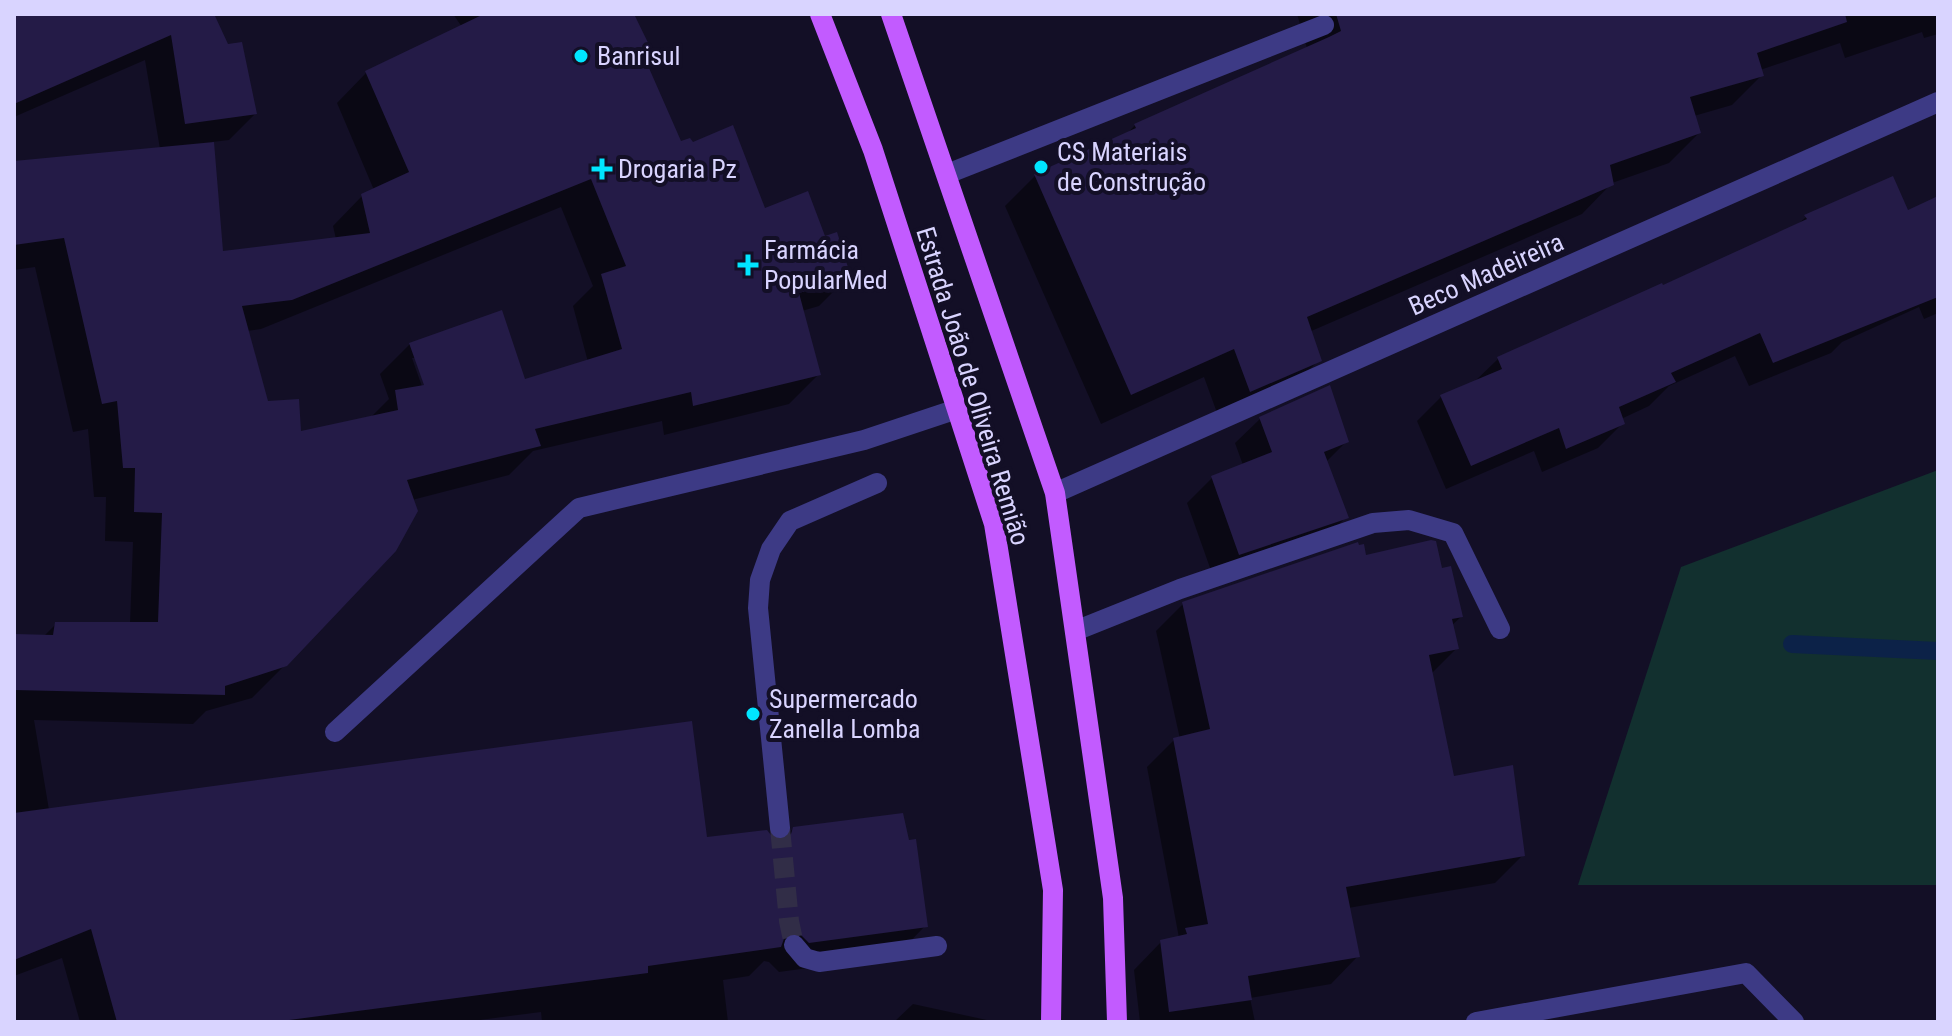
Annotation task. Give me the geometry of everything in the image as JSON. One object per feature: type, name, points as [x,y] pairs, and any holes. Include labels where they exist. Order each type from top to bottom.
[{"type":"main road","name":"Estrada João de Oliveira Remião","points":[[820,14],[873,150],[994,524],[1053,890],[1051,1022]]},
{"type":"main road","name":"Estrada João de Oliveira Remião","points":[[891,14],[1055,493],[1113,898],[1117,1022]]},
{"type":"street","points":[[947,174],[1324,25]]},
{"type":"street","name":"Beco Madeireira","points":[[1055,493],[1938,102]]},
{"type":"street","points":[[335,732],[579,508],[864,440],[957,409]]},
{"type":"street","points":[[780,828],[758,608],[760,580],[771,549],[790,521],[877,483]]},
{"type":"street","points":[[1075,631],[1180,589],[1373,523],[1409,520],[1453,533],[1500,629]]},
{"type":"street","points":[[794,945],[805,958],[819,962],[937,946]]},
{"type":"street","points":[[1476,1022],[1746,973],[1794,1022]]},
{"type":"green space","points":[[1938,470],[1938,885],[1578,885],[1681,567]]},
{"type":"building","points":[[14,14],[219,14],[215,16],[228,44],[242,42],[257,114],[185,124],[171,35],[14,104]]},
{"type":"building","points":[[484,14],[634,14],[654,55],[645,59],[681,141],[690,138],[693,142],[733,125],[765,208],[808,191],[825,236],[837,232],[851,277],[799,293],[821,375],[693,406],[691,392],[535,429],[541,446],[407,480],[418,511],[396,551],[287,666],[225,686],[225,695],[14,690],[14,634],[53,635],[55,622],[158,622],[162,513],[134,512],[135,468],[123,468],[117,401],[102,404],[64,238],[14,245],[14,161],[214,142],[223,251],[370,233],[361,194],[409,172],[365,71]],"holes":[[[591,179],[626,266],[601,274],[622,349],[525,379],[502,310],[409,343],[424,385],[395,390],[398,410],[301,431],[299,399],[268,401],[242,306],[292,300]]]},
{"type":"building","points":[[1336,14],[1845,14],[1847,22],[1757,53],[1764,76],[1690,97],[1701,133],[1610,165],[1614,185],[1307,317],[1322,361],[1250,392],[1234,349],[1131,395],[1034,174],[1136,128],[1134,124],[1341,31]]},
{"type":"building","points":[[1893,176],[1908,210],[1938,196],[1938,297],[1773,363],[1760,333],[1671,373],[1676,382],[1619,407],[1625,424],[1566,449],[1559,428],[1471,466],[1440,395],[1502,369],[1497,357],[1663,285],[1807,219],[1804,215]]},
{"type":"building","points":[[1330,385],[1349,442],[1324,452],[1349,518],[1239,555],[1211,476],[1272,452],[1259,417]]},
{"type":"building","points":[[1436,541],[1442,568],[1451,566],[1463,617],[1452,619],[1459,649],[1429,655],[1454,776],[1513,765],[1525,856],[1346,887],[1360,957],[1248,976],[1252,1000],[1169,1012],[1160,940],[1187,934],[1185,928],[1208,924],[1173,738],[1210,729],[1182,602],[1358,542],[1359,545],[1364,544],[1366,555]]},
{"type":"building","points":[[692,721],[707,837],[767,830],[774,839],[782,841],[791,834],[793,827],[903,813],[909,840],[916,839],[928,927],[809,943],[799,933],[792,932],[785,936],[781,947],[648,966],[648,973],[274,1022],[117,1022],[91,929],[14,960],[14,813]]},
{"type":"waterway","points":[[1792,644],[1938,651]]},
{"type":"tunnel","points":[[780,828],[794,945]]},
{"type":"place","name":"Banrisul","points":[[581,56]]},
{"type":"place","name":"CS Materiais de Construção","points":[[1041,167]]},
{"type":"place","name":"Drogaria Pz","points":[[602,169]]},
{"type":"place","name":"Farmácia PopularMed","points":[[748,265]]},
{"type":"place","name":"Supermercado Zanella Lomba","points":[[753,714]]}]
